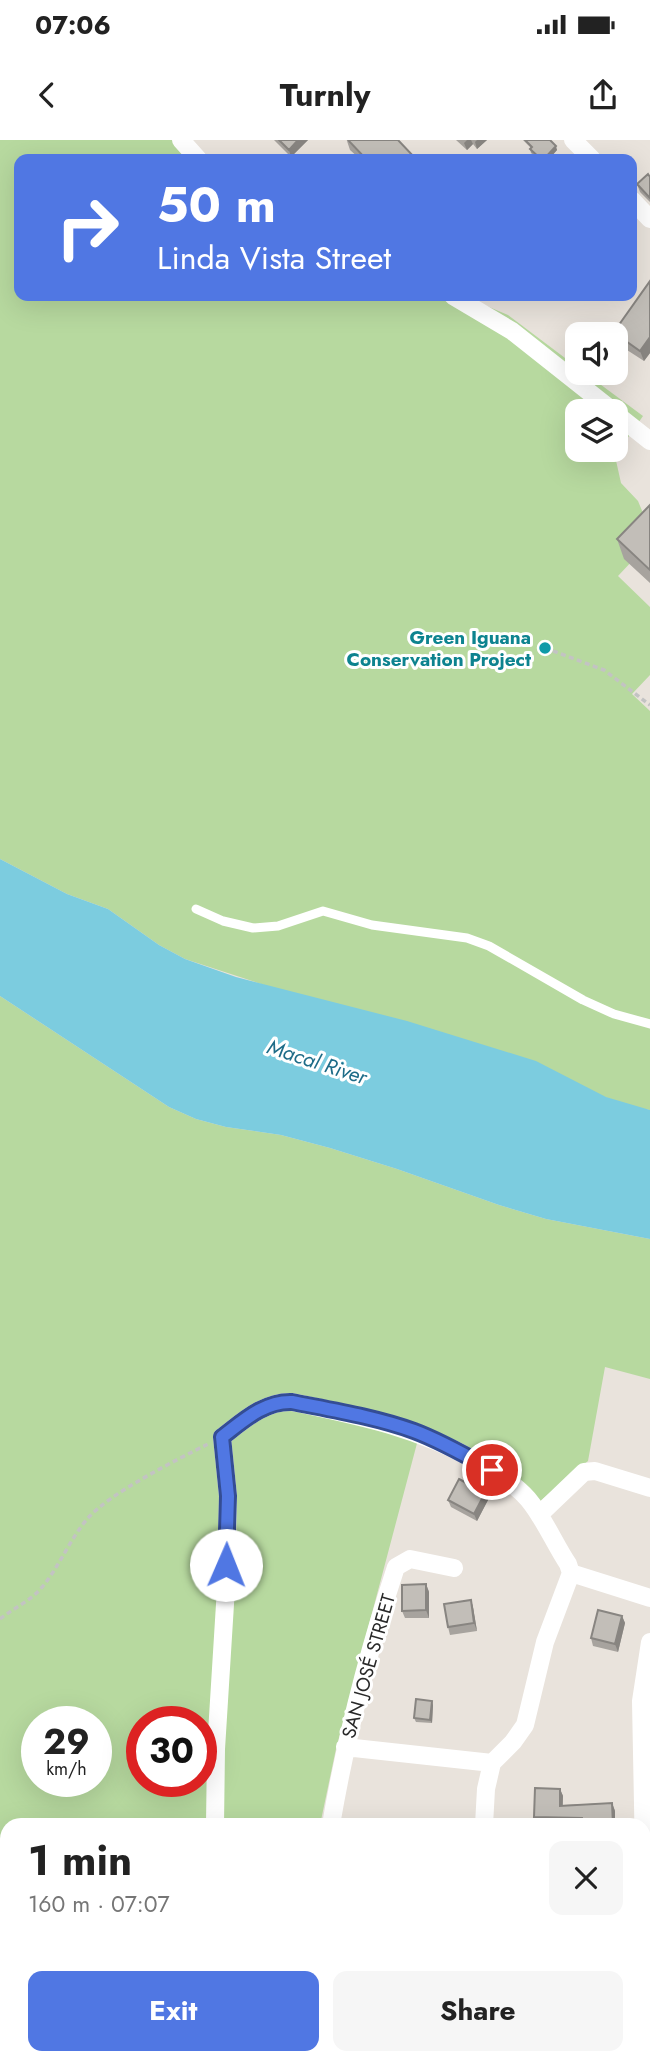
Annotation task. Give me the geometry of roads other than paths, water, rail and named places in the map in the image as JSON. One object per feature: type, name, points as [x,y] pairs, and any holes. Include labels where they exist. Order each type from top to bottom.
[{"type":"street","points":[[181,140],[194,154]]},
{"type":"street","points":[[573,140],[587,154]]},
{"type":"street","points":[[637,205],[650,219]]},
{"type":"street","points":[[461,301],[512,331],[597,399]]},
{"type":"street","points":[[628,424],[650,441]]},
{"type":"street","points":[[215,1818],[228,1496],[222,1437],[253,1414],[280,1402],[363,1417],[415,1431],[457,1450],[511,1484],[528,1499],[568,1564],[571,1573],[545,1642],[524,1725],[513,1742],[492,1763],[486,1789],[484,1818]]},
{"type":"street","points":[[539,1515],[584,1472],[595,1471],[650,1488]]},
{"type":"street","name":"SAN JOSÉ STREET","points":[[332,1818],[345,1747],[373,1640],[397,1567],[410,1559],[454,1568]]},
{"type":"street","points":[[571,1573],[650,1598]]},
{"type":"street","points":[[645,1818],[646,1775],[641,1701],[650,1642]]},
{"type":"street","points":[[345,1747],[492,1763]]},
{"type":"lane","points":[[196,909],[223,921],[253,928],[278,926],[323,911],[372,925],[467,937],[500,952],[583,1000],[614,1014],[650,1024]]},
{"type":"water","name":"Macal River","points":[[0,859],[67,894],[108,909],[159,945],[185,959],[236,977],[407,1021],[536,1061],[606,1097],[650,1110],[650,1239],[546,1219],[330,1148],[281,1135],[226,1127],[196,1119],[169,1107],[0,996]]},
{"type":"place","name":"Green Iguana Conservation Project","points":[[545,648]]}]
